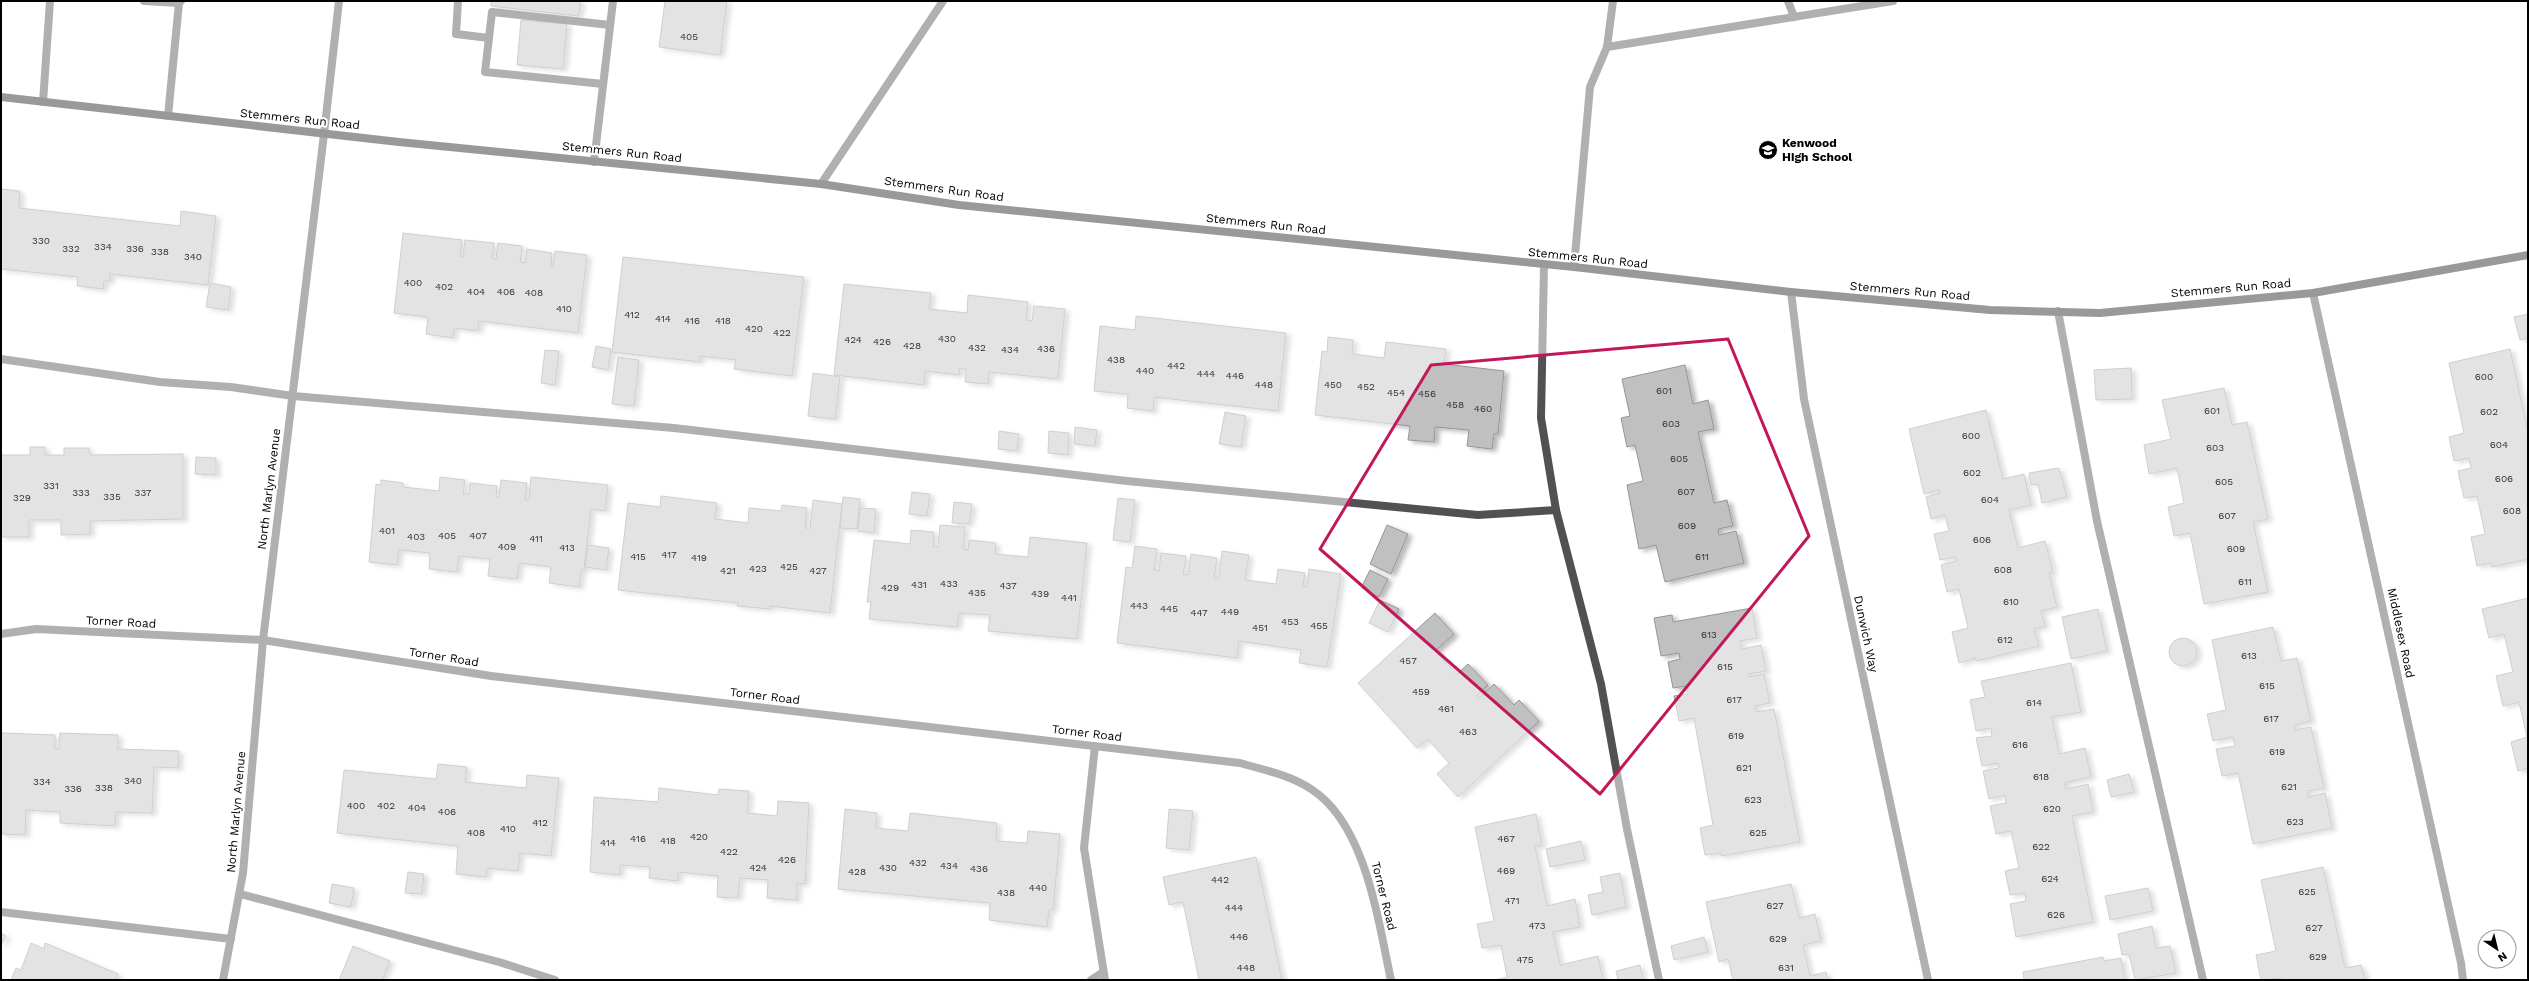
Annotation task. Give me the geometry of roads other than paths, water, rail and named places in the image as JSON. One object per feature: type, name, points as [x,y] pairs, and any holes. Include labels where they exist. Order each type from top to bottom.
[{"type":"main road","name":"Stemmers Run Road","points":[[1,97],[324,134],[821,184],[959,205],[1574,267],[1791,292],[1990,310],[2100,313],[2313,292],[2528,255]]},
{"type":"street","points":[[43,102],[50,1]]},
{"type":"street","points":[[144,1],[180,2],[168,116]]},
{"type":"street","name":"North Marlyn Avenue","points":[[223,980],[240,894],[263,640],[339,1]]},
{"type":"street","points":[[458,1],[456,34],[489,38]]},
{"type":"street","points":[[594,162],[613,1]]},
{"type":"street","points":[[821,184],[943,1]]},
{"type":"street","points":[[1574,267],[1590,87],[1607,47],[1613,1]]},
{"type":"street","points":[[1788,1],[1794,17]]},
{"type":"street","points":[[1607,47],[1893,1]]},
{"type":"street","points":[[603,84],[485,72],[492,12],[610,24]]},
{"type":"street","points":[[1544,265],[1542,418],[1556,510],[1601,684],[1627,829],[1659,980]]},
{"type":"street","name":"Dunwich Way","points":[[1791,292],[1804,399],[1928,980]]},
{"type":"street","name":"Middlesex Road","points":[[2313,292],[2459,955],[2463,980]]},
{"type":"street","points":[[2058,311],[2097,520],[2203,980]]},
{"type":"street","points":[[1,359],[160,382],[231,387],[292,396],[674,428],[1127,481],[1478,515],[1556,510]]},
{"type":"street","name":"Torner Road","points":[[1,634],[36,629],[263,640],[490,676],[1240,763],[1285,776],[1312,789],[1335,814],[1360,853],[1374,899],[1390,980]]},
{"type":"street","points":[[1091,980],[1104,976],[1084,848],[1095,746]]},
{"type":"street","points":[[240,894],[499,962],[555,980]]},
{"type":"street","points":[[1,912],[231,939]]},
{"type":"place","name":"Kenwood High School","points":[[1768,150]]}]
